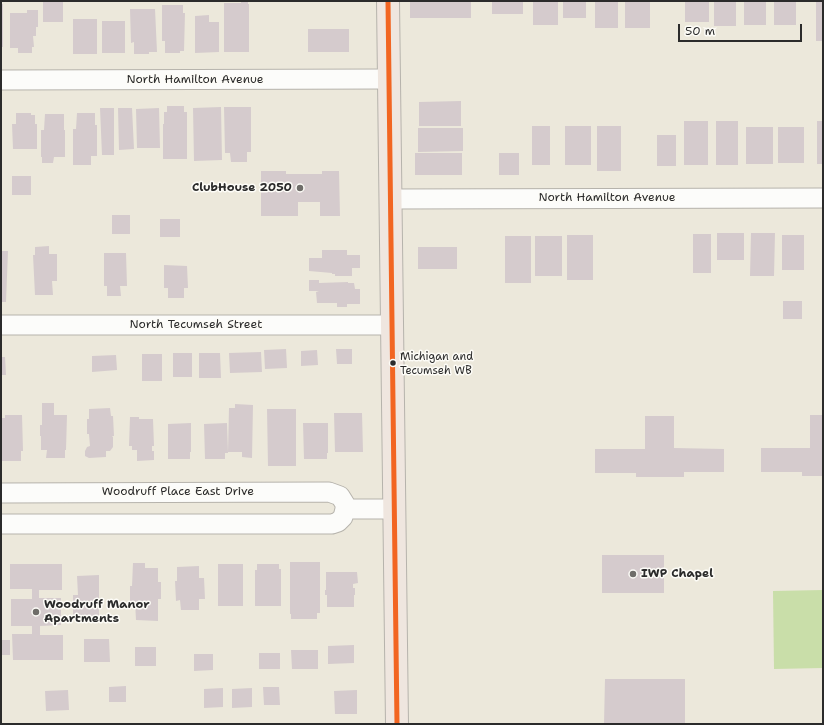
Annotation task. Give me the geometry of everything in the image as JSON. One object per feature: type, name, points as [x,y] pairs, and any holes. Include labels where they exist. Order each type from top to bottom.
[{"type":"main road","points":[[388,1],[397,724]]},
{"type":"street","name":"North Hamilton Avenue","points":[[1,80],[389,79]]},
{"type":"street","name":"North Hamilton Avenue","points":[[390,199],[823,198]]},
{"type":"street","name":"North Tecumseh Street","points":[[1,325],[392,324]]},
{"type":"street","name":"Woodruff Place East Drive","points":[[1,493],[329,492],[340,496],[345,504],[345,509]]},
{"type":"street","points":[[1,524],[332,524],[338,522],[342,518],[345,509],[395,509]]},
{"type":"green space","points":[[823,590],[823,668],[774,669],[773,591]]},
{"type":"building","points":[[43,1],[63,1],[63,22],[43,22]]},
{"type":"building","points":[[241,1],[248,1],[249,4],[249,52],[224,52],[224,3],[241,3]]},
{"type":"building","points":[[410,1],[471,1],[471,18],[410,18]]},
{"type":"building","points":[[492,1],[523,1],[523,14],[492,14]]},
{"type":"building","points":[[533,1],[558,1],[558,25],[533,25]]},
{"type":"building","points":[[563,1],[586,1],[586,18],[563,18]]},
{"type":"building","points":[[595,1],[618,1],[618,28],[595,28]]},
{"type":"building","points":[[625,1],[650,1],[650,28],[625,28]]},
{"type":"building","points":[[685,1],[709,1],[709,22],[685,22]]},
{"type":"building","points":[[714,1],[736,1],[736,26],[714,26]]},
{"type":"building","points":[[744,1],[766,1],[766,25],[744,25]]},
{"type":"building","points":[[774,1],[796,1],[796,25],[774,25]]},
{"type":"building","points":[[816,1],[823,1],[823,41],[816,41]]},
{"type":"building","points":[[1,4],[3,4],[3,47],[1,47]]},
{"type":"building","points":[[162,5],[183,5],[183,13],[185,13],[184,51],[180,51],[180,53],[165,53],[165,41],[162,41]]},
{"type":"building","points":[[130,9],[155,9],[157,52],[149,52],[149,54],[134,54],[134,42],[131,43]]},
{"type":"building","points":[[27,10],[38,10],[38,27],[36,27],[36,36],[33,36],[34,47],[32,47],[32,53],[18,53],[18,48],[10,48],[10,13],[27,13]]},
{"type":"building","points":[[209,15],[209,22],[219,22],[219,52],[195,53],[195,16]]},
{"type":"building","points":[[73,19],[97,19],[97,54],[73,54]]},
{"type":"building","points":[[102,21],[125,21],[125,53],[102,53]]},
{"type":"building","points":[[308,29],[349,29],[349,52],[308,52]]},
{"type":"building","points":[[461,101],[461,126],[419,126],[419,102]]},
{"type":"building","points":[[167,106],[184,106],[184,112],[187,112],[187,159],[163,159],[163,124],[164,112],[167,112]]},
{"type":"building","points":[[221,107],[222,160],[194,161],[193,108]]},
{"type":"building","points":[[224,107],[251,107],[251,152],[247,152],[247,162],[231,162],[230,153],[225,153]]},
{"type":"building","points":[[100,108],[114,108],[114,155],[102,155]]},
{"type":"building","points":[[118,108],[132,108],[134,149],[119,150]]},
{"type":"building","points":[[159,108],[160,148],[137,148],[136,109]]},
{"type":"building","points":[[16,113],[31,113],[31,115],[35,115],[35,124],[37,124],[37,149],[13,149],[12,124],[16,124]]},
{"type":"building","points":[[77,113],[95,113],[95,125],[97,125],[97,156],[91,156],[91,165],[73,165],[73,129],[76,129]]},
{"type":"building","points":[[45,114],[64,114],[65,157],[54,157],[53,163],[42,163],[41,157],[41,130],[44,130]]},
{"type":"building","points":[[684,121],[708,121],[708,165],[684,165]]},
{"type":"building","points":[[716,121],[738,121],[738,165],[716,165]]},
{"type":"building","points":[[817,121],[823,121],[823,164],[817,164]]},
{"type":"building","points":[[532,126],[550,126],[550,165],[532,165]]},
{"type":"building","points":[[565,126],[591,126],[591,165],[565,165]]},
{"type":"building","points":[[597,126],[621,126],[621,171],[597,171]]},
{"type":"building","points":[[746,127],[773,127],[773,164],[746,164]]},
{"type":"building","points":[[778,127],[804,127],[804,163],[778,163]]},
{"type":"building","points":[[418,128],[463,128],[463,151],[418,152]]},
{"type":"building","points":[[657,135],[676,135],[676,166],[657,166]]},
{"type":"building","points":[[415,153],[462,153],[462,175],[415,175]]},
{"type":"building","points":[[499,153],[519,153],[519,175],[499,175]]},
{"type":"building","name":"ClubHouse 2050","points":[[261,171],[286,171],[286,174],[322,174],[322,171],[339,171],[340,216],[320,216],[320,202],[298,202],[298,216],[261,216]]},
{"type":"building","points":[[12,176],[31,176],[31,195],[12,195]]},
{"type":"building","points":[[112,215],[130,215],[130,234],[112,234]]},
{"type":"building","points":[[160,219],[180,219],[180,237],[160,237]]},
{"type":"building","points":[[717,233],[744,233],[744,260],[717,260]]},
{"type":"building","points":[[751,233],[775,233],[774,276],[750,276]]},
{"type":"building","points":[[693,234],[711,234],[711,273],[693,273]]},
{"type":"building","points":[[567,235],[593,235],[593,280],[567,280]]},
{"type":"building","points":[[782,235],[804,235],[804,270],[782,270]]},
{"type":"building","points":[[505,236],[531,236],[531,283],[505,283]]},
{"type":"building","points":[[535,236],[562,236],[562,276],[535,276]]},
{"type":"building","points":[[49,246],[49,254],[57,254],[57,281],[52,281],[53,295],[35,295],[33,255],[35,255],[35,247]]},
{"type":"building","points":[[418,247],[457,247],[457,269],[418,269]]},
{"type":"building","points":[[322,250],[347,250],[347,255],[360,255],[360,268],[352,268],[352,276],[335,276],[335,274],[332,273],[309,271],[309,258],[322,258]]},
{"type":"building","points":[[1,251],[8,251],[6,302],[1,302]]},
{"type":"building","points":[[104,253],[126,253],[127,286],[120,286],[121,296],[107,296],[107,286],[104,286]]},
{"type":"building","points":[[164,265],[187,266],[188,288],[184,288],[184,298],[168,298],[168,288],[164,288]]},
{"type":"building","points":[[309,280],[319,280],[319,283],[354,283],[355,289],[360,289],[360,304],[347,304],[347,307],[337,307],[337,303],[317,303],[316,292],[319,291],[309,291]]},
{"type":"building","points":[[783,301],[802,301],[802,319],[783,319]]},
{"type":"building","points":[[286,349],[287,368],[265,369],[264,350]]},
{"type":"building","points":[[336,349],[352,349],[352,364],[337,364]]},
{"type":"building","points":[[317,350],[318,365],[301,366],[301,351]]},
{"type":"building","points":[[261,352],[262,372],[230,373],[229,353]]},
{"type":"building","points":[[173,353],[192,353],[192,377],[173,377]]},
{"type":"building","points":[[199,353],[220,353],[221,378],[199,378]]},
{"type":"building","points":[[142,354],[162,354],[162,381],[142,381]]},
{"type":"building","points":[[116,355],[117,370],[92,372],[92,356]]},
{"type":"building","points":[[1,357],[5,357],[6,375],[1,375]]},
{"type":"building","points":[[42,403],[54,403],[54,415],[67,415],[65,458],[46,458],[47,450],[41,450],[40,425],[42,425]]},
{"type":"building","points":[[235,404],[253,405],[252,458],[242,457],[242,452],[228,452],[229,408],[235,408]]},
{"type":"building","points":[[110,408],[111,416],[113,416],[113,447],[110,451],[106,451],[106,457],[89,458],[85,456],[85,451],[87,447],[90,446],[89,434],[87,434],[89,409]]},
{"type":"building","points":[[267,409],[296,409],[296,466],[268,466]]},
{"type":"building","points":[[334,413],[362,413],[363,452],[335,452]]},
{"type":"building","points":[[5,415],[22,415],[23,451],[21,451],[21,461],[1,461],[1,418],[5,418]]},
{"type":"building","points":[[810,415],[823,415],[823,476],[802,476],[802,472],[761,472],[761,448],[810,448]]},
{"type":"building","points":[[645,416],[674,416],[674,448],[724,449],[724,472],[684,472],[684,477],[636,477],[636,473],[595,473],[595,449],[645,449]]},
{"type":"building","points":[[130,417],[139,417],[139,419],[153,419],[154,446],[152,446],[152,451],[154,451],[154,460],[137,461],[137,450],[132,450],[132,446],[129,446]]},
{"type":"building","points":[[191,423],[190,459],[168,459],[168,424]]},
{"type":"building","points":[[227,423],[228,453],[225,453],[225,459],[205,459],[204,424]]},
{"type":"building","points":[[303,423],[328,423],[327,459],[304,459]]},
{"type":"building","name":"IWP Chapel","points":[[602,555],[664,555],[664,593],[602,593]]},
{"type":"building","points":[[290,562],[320,562],[320,613],[317,613],[317,619],[291,619]]},
{"type":"building","points":[[133,563],[145,563],[145,568],[158,568],[158,582],[161,582],[161,599],[158,599],[158,621],[136,620],[135,601],[130,601]]},
{"type":"building","name":"Woodruff Manor Apartments","points":[[10,564],[62,564],[62,590],[39,590],[39,598],[61,598],[61,625],[40,626],[40,635],[63,635],[63,660],[13,660],[12,634],[32,634],[32,626],[11,626],[11,599],[32,599],[32,589],[10,589]]},
{"type":"building","points":[[218,564],[243,564],[243,606],[218,606]]},
{"type":"building","points":[[257,564],[279,564],[279,569],[281,569],[281,606],[255,606],[255,570],[257,570]]},
{"type":"building","points":[[199,566],[199,578],[204,578],[205,599],[199,599],[199,610],[181,610],[180,600],[176,601],[175,581],[177,581],[177,567]]},
{"type":"building","points":[[326,572],[357,572],[358,583],[353,584],[353,588],[355,588],[354,607],[327,607],[327,595],[325,595]]},
{"type":"building","points":[[99,575],[99,618],[73,619],[73,595],[78,595],[77,576]]},
{"type":"building","points":[[84,639],[109,639],[110,662],[84,662]]},
{"type":"building","points":[[1,640],[10,640],[10,655],[1,655]]},
{"type":"building","points":[[354,645],[354,663],[328,664],[328,646]]},
{"type":"building","points":[[135,647],[156,647],[156,666],[135,666]]},
{"type":"building","points":[[291,650],[318,650],[318,669],[292,669]]},
{"type":"building","points":[[259,653],[280,653],[280,669],[259,669]]},
{"type":"building","points":[[194,654],[213,654],[213,670],[194,671]]},
{"type":"building","points":[[605,679],[685,679],[685,724],[604,724]]},
{"type":"building","points":[[126,686],[126,702],[109,702],[109,687]]},
{"type":"building","points":[[263,687],[279,687],[280,705],[264,705]]},
{"type":"building","points":[[223,688],[223,707],[204,708],[204,689]]},
{"type":"building","points":[[252,688],[252,707],[232,708],[232,689]]},
{"type":"building","points":[[68,690],[69,710],[46,711],[45,691]]},
{"type":"building","points":[[357,690],[357,714],[335,714],[334,691]]},
{"type":"transit line","points":[[388,1],[397,724]]},
{"type":"place","name":"ClubHouse 2050","points":[[300,188]]},
{"type":"place","name":"Michigan and Tecumseh WB","points":[[393,363]]},
{"type":"place","name":"IWP Chapel","points":[[633,574]]},
{"type":"place","name":"Woodruff Manor Apartments","points":[[36,612]]}]
